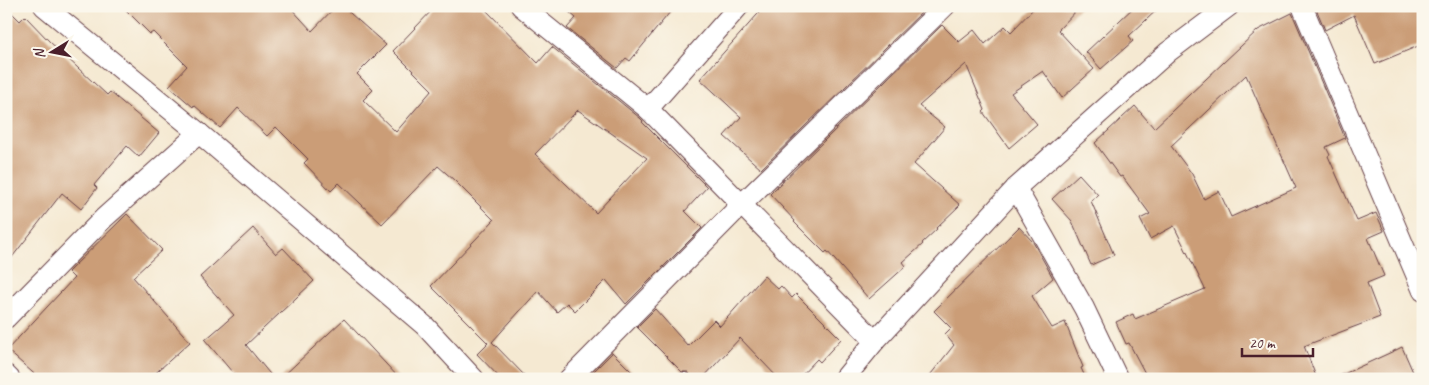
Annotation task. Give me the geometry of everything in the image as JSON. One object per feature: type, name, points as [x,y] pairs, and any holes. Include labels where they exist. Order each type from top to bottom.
[{"type":"street","points":[[44,6],[199,133],[425,326],[474,379]]},
{"type":"street","points":[[521,6],[648,109],[875,341]]},
{"type":"street","points":[[648,109],[739,6]]},
{"type":"street","points":[[569,379],[741,205],[945,6]]},
{"type":"street","points":[[844,379],[875,341],[1016,188],[1168,52],[1228,6]]},
{"type":"street","points":[[1302,6],[1423,290]]},
{"type":"street","points":[[6,318],[104,218],[199,133]]},
{"type":"street","points":[[1016,188],[1084,308],[1118,379]]},
{"type":"street","points":[[6,375],[10,379]]},
{"type":"building","points":[[122,6],[289,6],[312,31],[336,6],[342,6],[386,45],[357,74],[373,90],[363,100],[396,132],[432,90],[393,51],[436,6],[482,6],[538,63],[552,47],[643,121],[707,187],[685,211],[702,228],[626,304],[606,280],[575,311],[567,303],[557,312],[538,291],[492,342],[528,379],[501,379],[477,354],[488,343],[431,286],[494,220],[454,180],[438,166],[382,224],[339,183],[331,191],[304,163],[308,159],[276,127],[267,136],[238,108],[220,128],[194,105],[193,107],[169,86],[187,66],[153,32],[150,34]],"holes":[[[578,110],[647,158],[596,213],[535,154]]]},
{"type":"building","points":[[562,6],[675,6],[630,61],[626,58],[617,68],[567,28],[576,18]]},
{"type":"building","points":[[765,6],[923,6],[925,9],[761,169],[724,136],[741,117],[700,79]]},
{"type":"building","points":[[1036,6],[1081,6],[1058,30],[1094,69],[1062,98],[1043,71],[1011,93],[1037,124],[1009,148],[983,112],[985,110],[966,64],[919,106],[945,127],[914,164],[960,205],[903,262],[906,266],[869,299],[827,251],[825,253],[794,222],[770,194],[942,25],[959,42],[974,30],[985,44],[1005,26],[1011,32]]},
{"type":"building","points":[[1135,6],[1161,6],[1129,36],[1133,41],[1101,69],[1086,52]]},
{"type":"building","points":[[1315,6],[1423,6],[1423,44],[1375,64],[1354,15],[1325,30]]},
{"type":"building","points":[[6,7],[20,21],[25,16],[107,95],[110,92],[159,133],[139,157],[127,146],[94,185],[97,188],[81,209],[62,193],[6,265]]},
{"type":"building","points":[[1292,13],[1345,138],[1326,147],[1330,155],[1328,156],[1357,221],[1376,213],[1384,231],[1368,238],[1384,276],[1367,283],[1380,317],[1304,346],[1317,379],[1148,379],[1129,343],[1126,344],[1116,322],[1133,314],[1135,319],[1205,289],[1174,226],[1150,239],[1140,219],[1150,214],[1095,143],[1135,106],[1154,128],[1258,30]],"holes":[[[1246,75],[1296,188],[1231,217],[1219,191],[1204,199],[1192,174],[1171,146]]]},
{"type":"building","points":[[1079,174],[1098,195],[1091,201],[1114,255],[1091,265],[1072,221],[1052,199]]},
{"type":"building","points":[[127,214],[162,250],[133,277],[190,342],[149,379],[40,379],[7,350],[74,278],[68,272]]},
{"type":"building","points":[[1019,227],[1033,242],[1053,278],[1032,296],[1052,328],[1065,322],[1086,379],[927,379],[954,345],[945,334],[951,328],[934,311]]},
{"type":"building","points":[[253,228],[276,254],[283,248],[314,281],[246,345],[274,379],[238,379],[205,340],[234,315],[200,277]]},
{"type":"building","points":[[764,276],[778,289],[781,286],[792,298],[796,294],[841,339],[820,362],[817,359],[798,379],[779,379],[740,338],[702,379],[691,379],[688,372],[682,372],[637,327],[655,309],[688,346],[714,320],[720,326]]},
{"type":"building","points":[[344,319],[400,379],[280,379]]},
{"type":"building","points":[[1402,347],[1416,379],[1333,379],[1396,350]]},
{"type":"building","points":[[612,352],[639,379],[586,379]]}]
